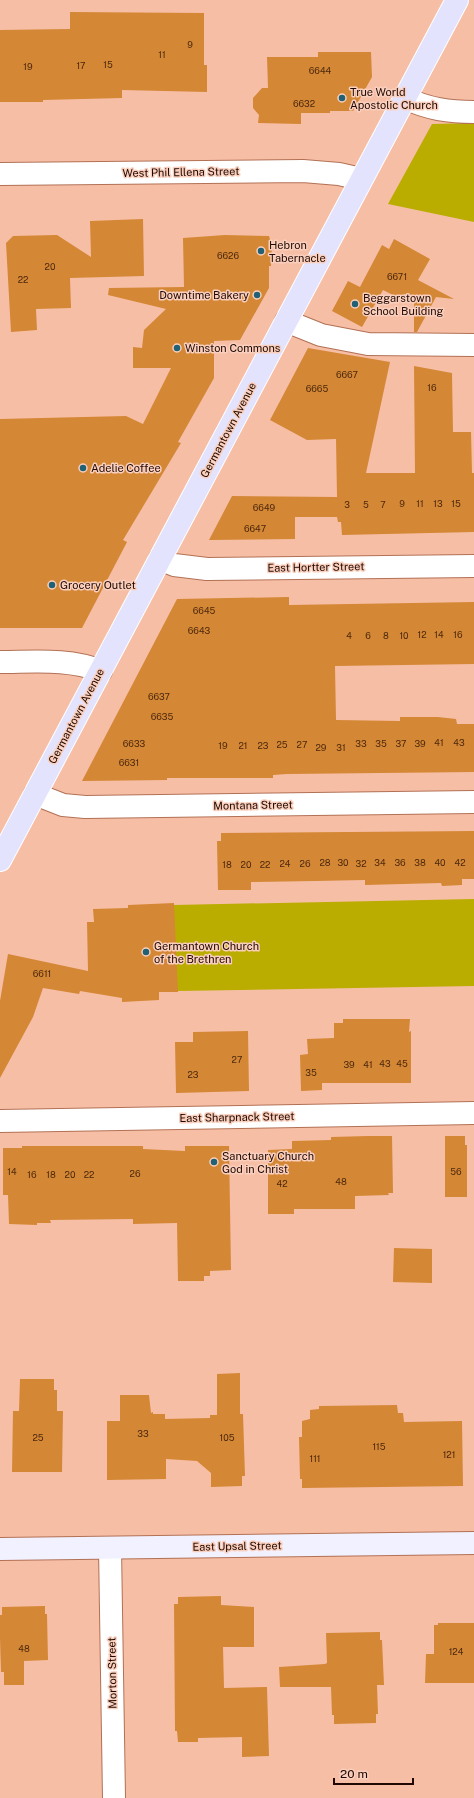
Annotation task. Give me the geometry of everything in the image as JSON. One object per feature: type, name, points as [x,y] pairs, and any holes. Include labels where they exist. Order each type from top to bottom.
[{"type":"main road","name":"Germantown Avenue","points":[[0,860],[457,0]]},
{"type":"street","points":[[405,98],[420,105],[442,111],[474,112]]},
{"type":"street","name":"West Phil Ellena Street","points":[[0,174],[303,171],[339,174],[361,179]]},
{"type":"street","points":[[286,321],[321,335],[368,344],[474,345]]},
{"type":"street","name":"East Hortter Street","points":[[160,559],[174,565],[207,569],[474,566]]},
{"type":"street","points":[[0,662],[66,663],[84,665],[101,671]]},
{"type":"street","name":"Montana Street","points":[[35,794],[63,805],[85,808],[474,802]]},
{"type":"street","name":"East Sharpnack Street","points":[[0,1121],[474,1114]]},
{"type":"street","name":"East Upsal Street","points":[[0,1549],[474,1543]]},
{"type":"street","name":"Morton Street","points":[[110,1548],[114,1798]]},
{"type":"shaded area","points":[[474,123],[474,222],[388,204],[432,124]]},
{"type":"shaded area","points":[[474,899],[474,986],[177,991],[173,905]]},
{"type":"building","points":[[70,12],[204,13],[204,65],[207,65],[207,92],[122,90],[122,98],[43,100],[43,102],[0,102],[0,30],[70,29]]},
{"type":"building","points":[[318,52],[371,52],[372,77],[353,111],[301,113],[301,124],[258,123],[259,115],[253,108],[253,98],[262,88],[268,88],[267,57],[318,57]]},
{"type":"building","points":[[143,219],[144,276],[70,278],[71,308],[36,309],[37,330],[11,332],[6,243],[13,236],[57,235],[91,257],[90,221]]},
{"type":"building","points":[[225,235],[269,236],[272,246],[271,266],[269,266],[269,288],[240,340],[214,341],[214,378],[178,442],[181,443],[123,540],[127,542],[82,628],[0,628],[0,419],[126,416],[143,424],[171,368],[133,368],[133,347],[142,348],[144,330],[166,309],[108,295],[109,288],[184,287],[183,238]]},
{"type":"building","points":[[394,239],[430,259],[418,280],[454,299],[436,297],[417,332],[414,332],[414,295],[404,294],[403,300],[383,290],[362,327],[332,311],[348,281],[360,287],[382,245],[389,249]]},
{"type":"building","points":[[308,348],[390,362],[366,473],[415,473],[414,366],[452,373],[453,432],[471,432],[472,473],[474,473],[474,532],[342,535],[341,522],[338,522],[337,517],[295,517],[295,539],[209,540],[232,496],[337,497],[336,439],[307,440],[270,420]]},
{"type":"building","points":[[289,597],[289,605],[474,602],[474,664],[335,666],[336,720],[400,721],[400,717],[438,717],[456,719],[457,724],[474,724],[474,772],[287,774],[273,775],[273,778],[167,778],[167,780],[82,781],[177,599]]},
{"type":"building","points":[[474,831],[474,879],[462,879],[462,885],[442,886],[441,883],[365,885],[365,880],[251,882],[251,890],[218,890],[217,841],[221,841],[221,833]]},
{"type":"building","points":[[174,903],[178,992],[159,992],[159,1000],[122,1002],[122,998],[80,991],[79,994],[43,988],[33,1017],[0,1078],[0,1001],[8,954],[88,971],[87,922],[94,922],[93,909],[128,908],[128,905]]},
{"type":"building","points":[[343,1019],[410,1019],[409,1032],[411,1031],[411,1083],[322,1083],[322,1090],[301,1091],[300,1055],[308,1054],[307,1039],[334,1038],[334,1023],[343,1023]]},
{"type":"building","points":[[248,1031],[249,1091],[176,1093],[175,1042],[193,1042],[193,1032]]},
{"type":"building","points":[[392,1136],[393,1193],[388,1193],[389,1195],[355,1196],[355,1209],[294,1209],[294,1214],[268,1214],[268,1150],[292,1149],[292,1141],[331,1140],[331,1137]]},
{"type":"building","points":[[445,1136],[465,1136],[465,1145],[467,1145],[467,1197],[445,1197]]},
{"type":"building","points":[[22,1146],[143,1146],[143,1149],[185,1151],[185,1146],[229,1146],[231,1270],[210,1271],[210,1276],[204,1276],[204,1281],[178,1281],[177,1223],[133,1224],[133,1219],[50,1220],[51,1223],[37,1223],[37,1225],[9,1224],[8,1195],[3,1195],[3,1148],[22,1148]]},
{"type":"building","points":[[394,1248],[432,1249],[432,1283],[393,1282]]},
{"type":"building","points":[[240,1373],[240,1414],[243,1414],[245,1476],[242,1476],[242,1486],[211,1487],[211,1473],[197,1461],[166,1459],[166,1479],[107,1480],[107,1421],[120,1421],[120,1395],[149,1395],[151,1413],[165,1414],[165,1419],[210,1418],[210,1415],[217,1415],[217,1374]]},
{"type":"building","points":[[20,1379],[54,1379],[54,1390],[57,1390],[57,1411],[63,1411],[62,1472],[12,1472],[13,1411],[19,1411]]},
{"type":"building","points":[[397,1405],[398,1413],[403,1413],[404,1422],[462,1421],[463,1486],[302,1488],[302,1479],[300,1479],[299,1437],[302,1437],[302,1421],[310,1419],[310,1410],[319,1409],[319,1406]]},
{"type":"building","points":[[221,1596],[221,1605],[254,1607],[254,1647],[223,1647],[224,1688],[267,1687],[269,1756],[242,1757],[242,1737],[198,1738],[198,1742],[178,1742],[177,1731],[175,1731],[174,1604],[178,1604],[178,1597]]},
{"type":"building","points":[[45,1606],[45,1614],[47,1614],[48,1660],[24,1661],[24,1685],[4,1685],[4,1672],[1,1672],[0,1638],[0,1615],[2,1615],[2,1607]]},
{"type":"building","points":[[438,1623],[474,1623],[474,1683],[425,1683],[426,1654],[434,1654],[434,1625],[438,1625]]},
{"type":"building","points":[[380,1632],[380,1640],[382,1640],[384,1685],[377,1685],[378,1714],[376,1714],[376,1723],[334,1724],[334,1715],[332,1715],[331,1687],[280,1687],[279,1667],[327,1663],[326,1633]]},
{"type":"place","name":"True World Apostolic Church","points":[[342,98]]},
{"type":"place","name":"Hebron Tabernacle","points":[[261,251]]},
{"type":"place","name":"Downtime Bakery","points":[[257,295]]},
{"type":"place","name":"Beggarstown School Building","points":[[355,304]]},
{"type":"place","name":"Winston Commons","points":[[177,348]]},
{"type":"place","name":"Adelie Coffee","points":[[83,468]]},
{"type":"place","name":"Grocery Outlet","points":[[52,585]]},
{"type":"place","name":"Germantown Church of the Brethren","points":[[146,952]]},
{"type":"place","name":"Sanctuary Church God in Christ","points":[[214,1162]]}]
